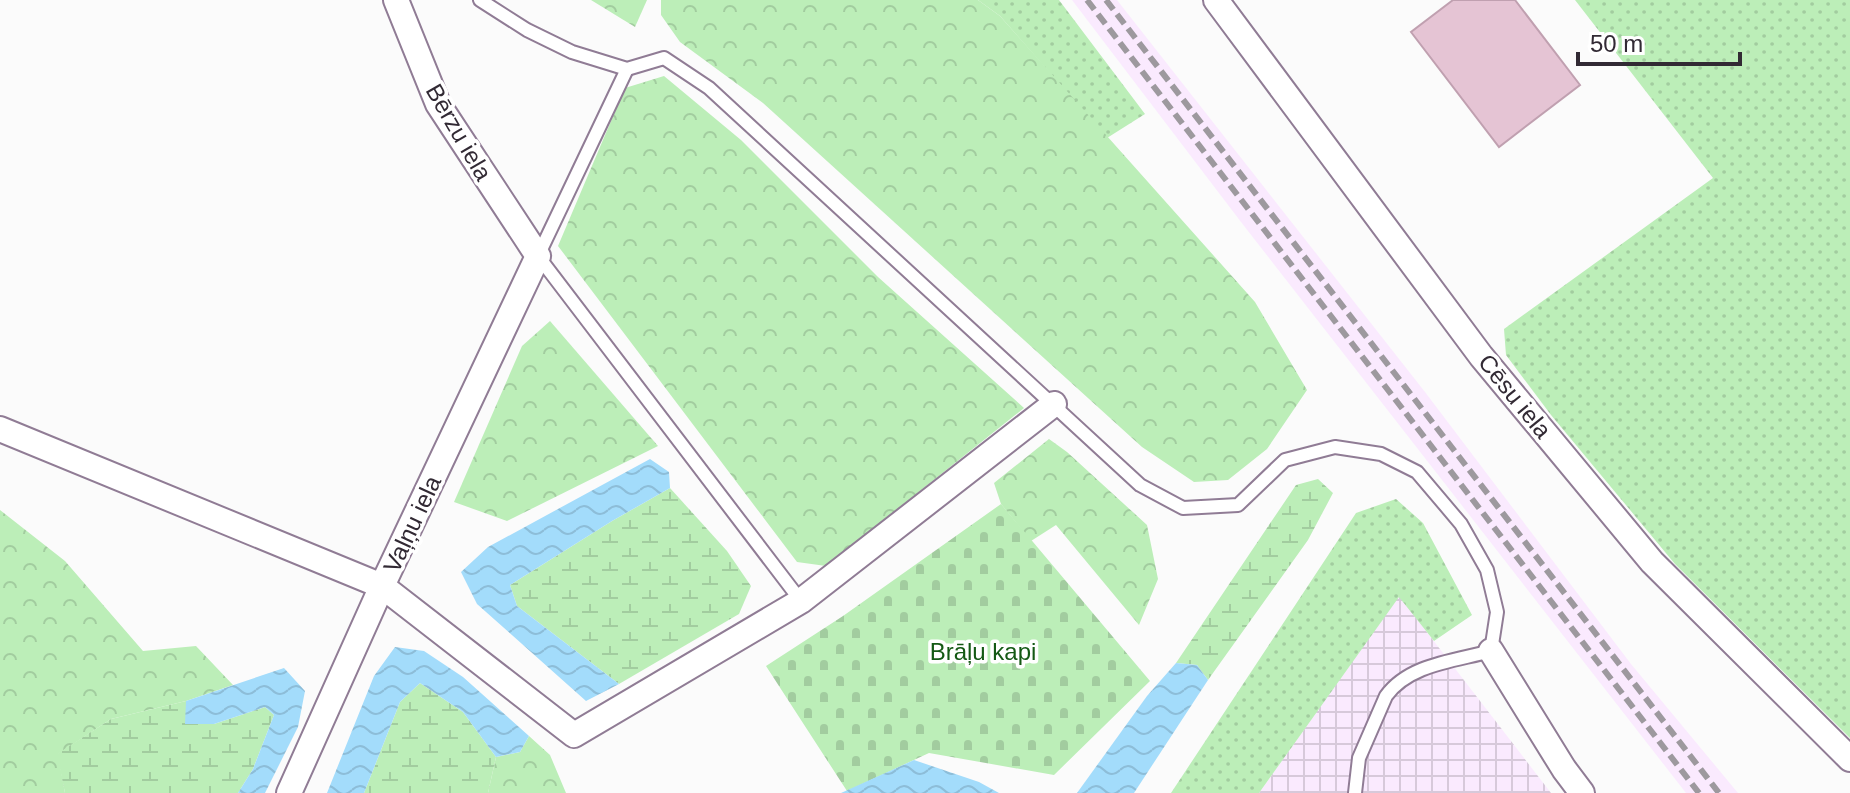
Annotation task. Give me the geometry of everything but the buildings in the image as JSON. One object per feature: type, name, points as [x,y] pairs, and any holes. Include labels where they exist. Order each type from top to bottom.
[{"type":"street","name":"Bērzu iela","points":[[396,0],[438,104],[538,256]]},
{"type":"street","name":"Cēsu iela","points":[[1216,0],[1481,356],[1652,562],[1850,759]]},
{"type":"street","name":"Vaļņu iela","points":[[289,793],[382,586],[538,256]]},
{"type":"street","points":[[0,429],[382,586],[574,735],[801,601],[1054,404]]},
{"type":"street","points":[[1491,651],[1582,793]]},
{"type":"lane","points":[[480,0],[527,30],[572,52],[627,69],[664,58],[709,88],[1140,485],[1183,508],[1238,505],[1285,460],[1335,447],[1381,454],[1417,472],[1461,524],[1487,570],[1497,612],[1491,651],[1411,672],[1392,688],[1359,758],[1355,793]]},
{"type":"lane","points":[[627,69],[538,256],[801,601]]},
{"type":"shaded area","points":[[1072,0],[1117,0],[1425,392],[1631,664],[1738,793],[1686,793]]},
{"type":"shaded area","points":[[1399,596],[1551,793],[1259,793]]},
{"type":"green space","points":[[591,0],[647,0],[635,27]]},
{"type":"green space","points":[[661,0],[978,0],[1000,16],[1255,302],[1307,390],[1267,449],[1228,480],[1194,482],[1142,447],[763,103],[680,42],[661,15]]},
{"type":"green space","points":[[978,0],[1059,0],[1145,114],[1107,138],[1000,16]]},
{"type":"green space","points":[[1575,0],[1850,0],[1850,738],[1675,564],[1551,415],[1506,355],[1504,329],[1713,178]]},
{"type":"green space","points":[[664,76],[741,140],[878,277],[1024,408],[826,566],[797,562],[558,246],[625,88]]},
{"type":"green space","points":[[550,321],[658,446],[507,521],[454,502],[522,346]]},
{"type":"green space","points":[[1049,439],[1147,525],[1158,579],[1139,625],[1056,525],[1031,541],[1001,504],[994,483]]},
{"type":"green space","points":[[1318,479],[1333,493],[1308,540],[1208,680],[1197,665],[1176,663],[1296,485]]},
{"type":"green space","points":[[670,488],[727,551],[751,586],[739,614],[619,684],[517,606],[510,585]]},
{"type":"green space","points":[[1396,499],[1423,523],[1472,615],[1434,641],[1399,597],[1259,793],[1171,793],[1356,513]]},
{"type":"green space","name":"Brāļu kapi","points":[[1001,504],[1150,681],[1054,775],[929,753],[847,791],[766,666],[843,616]]},
{"type":"green space","points":[[0,510],[65,561],[143,651],[196,646],[233,685],[186,701],[111,719],[58,754],[65,793],[0,793]]},
{"type":"green space","points":[[420,683],[463,712],[496,757],[488,793],[364,793],[400,702]]},
{"type":"green space","points":[[186,701],[186,724],[214,724],[265,707],[274,715],[253,769],[238,793],[65,793],[57,754],[111,719]]},
{"type":"green space","points":[[529,736],[550,755],[566,793],[488,793],[496,757],[520,752]]},
{"type":"water","points":[[650,459],[669,472],[670,488],[510,585],[517,606],[619,684],[586,701],[477,604],[461,572],[488,547]]},
{"type":"water","points":[[395,647],[424,651],[463,677],[529,736],[520,752],[496,757],[463,712],[420,683],[400,702],[364,793],[327,793],[374,676]]},
{"type":"water","points":[[1176,663],[1197,665],[1208,680],[1134,793],[1077,793],[1147,696]]},
{"type":"water","points":[[284,668],[305,691],[298,727],[265,793],[238,793],[253,769],[274,715],[265,707],[214,724],[185,724],[186,701]]},
{"type":"water","points":[[914,760],[979,782],[999,793],[841,793]]},
{"type":"railway","points":[[1087,0],[1699,793]]},
{"type":"railway","points":[[1106,0],[1719,793]]}]
